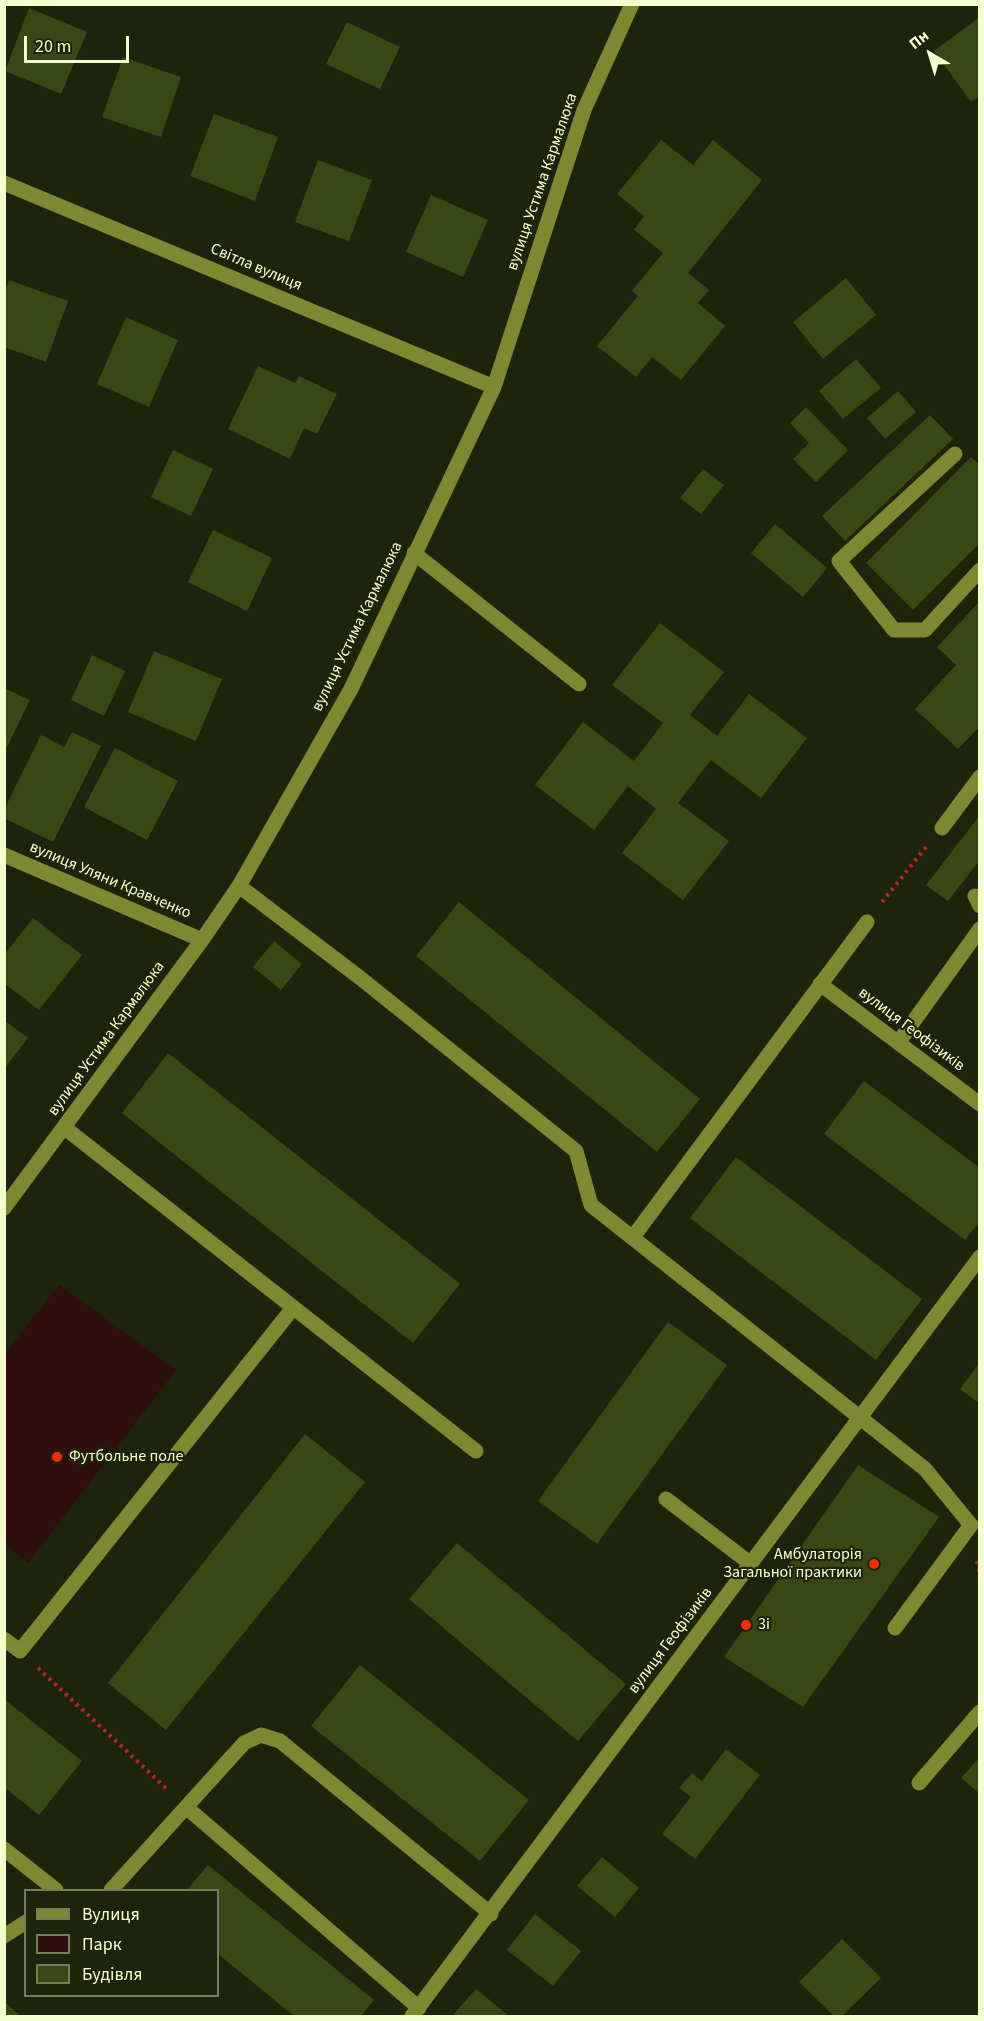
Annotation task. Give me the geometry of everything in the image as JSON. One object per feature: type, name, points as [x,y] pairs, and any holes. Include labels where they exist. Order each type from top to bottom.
[{"type":"street","name":"вулиця Устима Кармалюка","points":[[4,1208],[65,1128],[239,886],[351,689],[494,387],[584,110],[632,4]]},
{"type":"street","name":"Світла вулиця","points":[[4,183],[494,387]]},
{"type":"street","points":[[955,453],[839,561],[894,630],[925,630],[980,570]]},
{"type":"street","points":[[414,553],[579,684]]},
{"type":"street","points":[[942,828],[980,777]]},
{"type":"street","name":"вулиця Уляни Кравченко","points":[[4,855],[202,940]]},
{"type":"street","points":[[239,886],[359,977],[576,1151],[591,1205],[924,1469],[975,1519],[895,1628]]},
{"type":"street","points":[[633,1237],[867,921]]},
{"type":"street","points":[[898,1043],[980,929]]},
{"type":"street","name":"вулиця Геофізиків","points":[[820,984],[980,1104]]},
{"type":"street","points":[[65,1128],[476,1451]]},
{"type":"street","name":"вулиця Геофізиків","points":[[415,2012],[491,1914],[980,1257]]},
{"type":"street","points":[[4,1639],[20,1651],[293,1308]]},
{"type":"street","points":[[666,1499],[751,1564]]},
{"type":"street","points":[[919,1783],[980,1713]]},
{"type":"street","points":[[112,1889],[244,1743],[261,1735],[280,1741],[491,1914]]},
{"type":"street","points":[[186,1807],[415,2012]]},
{"type":"street","points":[[4,1849],[55,1889]]},
{"type":"street","points":[[4,1936],[24,1923]]},
{"type":"path","points":[[867,921],[942,828]]},
{"type":"path","points":[[20,1651],[186,1807]]},
{"type":"green space","name":"Футбольне поле","points":[[59,1285],[176,1370],[28,1563],[5,1544],[5,1354]]},
{"type":"building","points":[[29,8],[87,32],[61,94],[5,71]]},
{"type":"building","points":[[980,17],[980,96],[971,102],[934,51]]},
{"type":"building","points":[[347,22],[400,47],[380,89],[326,64]]},
{"type":"building","points":[[123,57],[181,77],[161,137],[102,117]]},
{"type":"building","points":[[214,114],[278,137],[255,201],[190,176]]},
{"type":"building","points":[[661,140],[693,165],[713,140],[762,180],[688,273],[709,290],[698,303],[725,326],[681,380],[652,357],[636,377],[597,346],[638,296],[632,291],[663,253],[634,230],[644,216],[617,194]]},
{"type":"building","points":[[318,160],[372,180],[349,241],[295,222]]},
{"type":"building","points":[[431,195],[488,220],[463,277],[406,252]]},
{"type":"building","points":[[846,278],[876,315],[823,359],[793,322]]},
{"type":"building","points":[[9,280],[68,301],[46,362],[4,347],[4,293]]},
{"type":"building","points":[[126,317],[178,340],[149,407],[97,384]]},
{"type":"building","points":[[856,359],[881,388],[843,419],[819,391]]},
{"type":"building","points":[[258,366],[295,383],[299,376],[337,394],[317,434],[304,428],[290,459],[228,429]]},
{"type":"building","points":[[898,391],[916,412],[885,439],[867,418]]},
{"type":"building","points":[[806,407],[848,450],[816,482],[793,459],[809,443],[790,423]]},
{"type":"building","points":[[930,415],[953,439],[845,541],[822,516]]},
{"type":"building","points":[[173,450],[213,469],[191,516],[151,497]]},
{"type":"building","points":[[971,457],[980,465],[980,543],[913,610],[866,563]]},
{"type":"building","points":[[703,469],[724,485],[701,514],[680,498]]},
{"type":"building","points":[[775,524],[827,568],[803,597],[751,553]]},
{"type":"building","points":[[213,530],[272,558],[247,611],[188,582]]},
{"type":"building","points":[[980,601],[980,726],[958,749],[915,709],[956,665],[937,647]]},
{"type":"building","points":[[660,623],[724,672],[690,715],[717,736],[749,694],[807,738],[761,798],[711,760],[678,803],[729,841],[683,900],[622,853],[656,809],[628,786],[594,830],[535,785],[583,722],[634,761],[663,723],[612,685]]},
{"type":"building","points":[[154,651],[222,679],[196,741],[128,712]]},
{"type":"building","points":[[92,655],[125,671],[104,716],[71,700]]},
{"type":"building","points":[[4,688],[30,700],[4,753]]},
{"type":"building","points":[[72,732],[101,746],[53,842],[4,818],[4,810],[41,735],[64,747]]},
{"type":"building","points":[[115,748],[178,781],[147,840],[84,807]]},
{"type":"building","points":[[980,815],[980,860],[948,901],[926,885]]},
{"type":"building","points":[[459,902],[700,1099],[657,1152],[416,956]]},
{"type":"building","points":[[33,918],[82,955],[39,1010],[4,983],[4,955]]},
{"type":"building","points":[[274,941],[302,964],[281,990],[253,967]]},
{"type":"building","points":[[4,1020],[28,1038],[4,1069]]},
{"type":"building","points":[[168,1053],[460,1284],[413,1343],[122,1113]]},
{"type":"building","points":[[864,1081],[980,1168],[980,1221],[965,1240],[824,1134]]},
{"type":"building","points":[[736,1157],[922,1299],[876,1360],[690,1218]]},
{"type":"building","points":[[668,1322],[727,1365],[597,1544],[538,1501]]},
{"type":"building","points":[[980,1362],[980,1404],[960,1389]]},
{"type":"building","points":[[305,1434],[365,1482],[166,1730],[108,1683]]},
{"type":"building","points":[[858,1465],[939,1517],[803,1707],[724,1657]]},
{"type":"building","points":[[457,1543],[626,1684],[578,1741],[409,1599]]},
{"type":"building","points":[[360,1665],[529,1800],[480,1861],[311,1726]]},
{"type":"building","points":[[4,1699],[82,1761],[39,1815],[4,1787]]},
{"type":"building","points":[[726,1749],[760,1775],[695,1859],[662,1834],[691,1797],[679,1788],[692,1773],[702,1781]]},
{"type":"building","points":[[980,1757],[980,1794],[961,1778]]},
{"type":"building","points":[[602,1857],[639,1888],[615,1917],[577,1886]]},
{"type":"building","points":[[208,1865],[374,2000],[361,2016],[294,2016],[219,1955],[219,1889],[188,1889]]},
{"type":"building","points":[[535,1914],[581,1951],[553,1986],[507,1950]]},
{"type":"building","points":[[842,1939],[881,1978],[842,2016],[834,2016],[799,1982]]},
{"type":"building","points":[[476,1989],[509,2016],[452,2016]]},
{"type":"building","points":[[4,2001],[20,2016],[4,2016]]},
{"type":"place","name":"Футбольне поле","points":[[57,1457]]},
{"type":"place","name":"Амбулаторія Загальної практики","points":[[874,1564]]},
{"type":"place","name":"3і","points":[[746,1625]]}]
